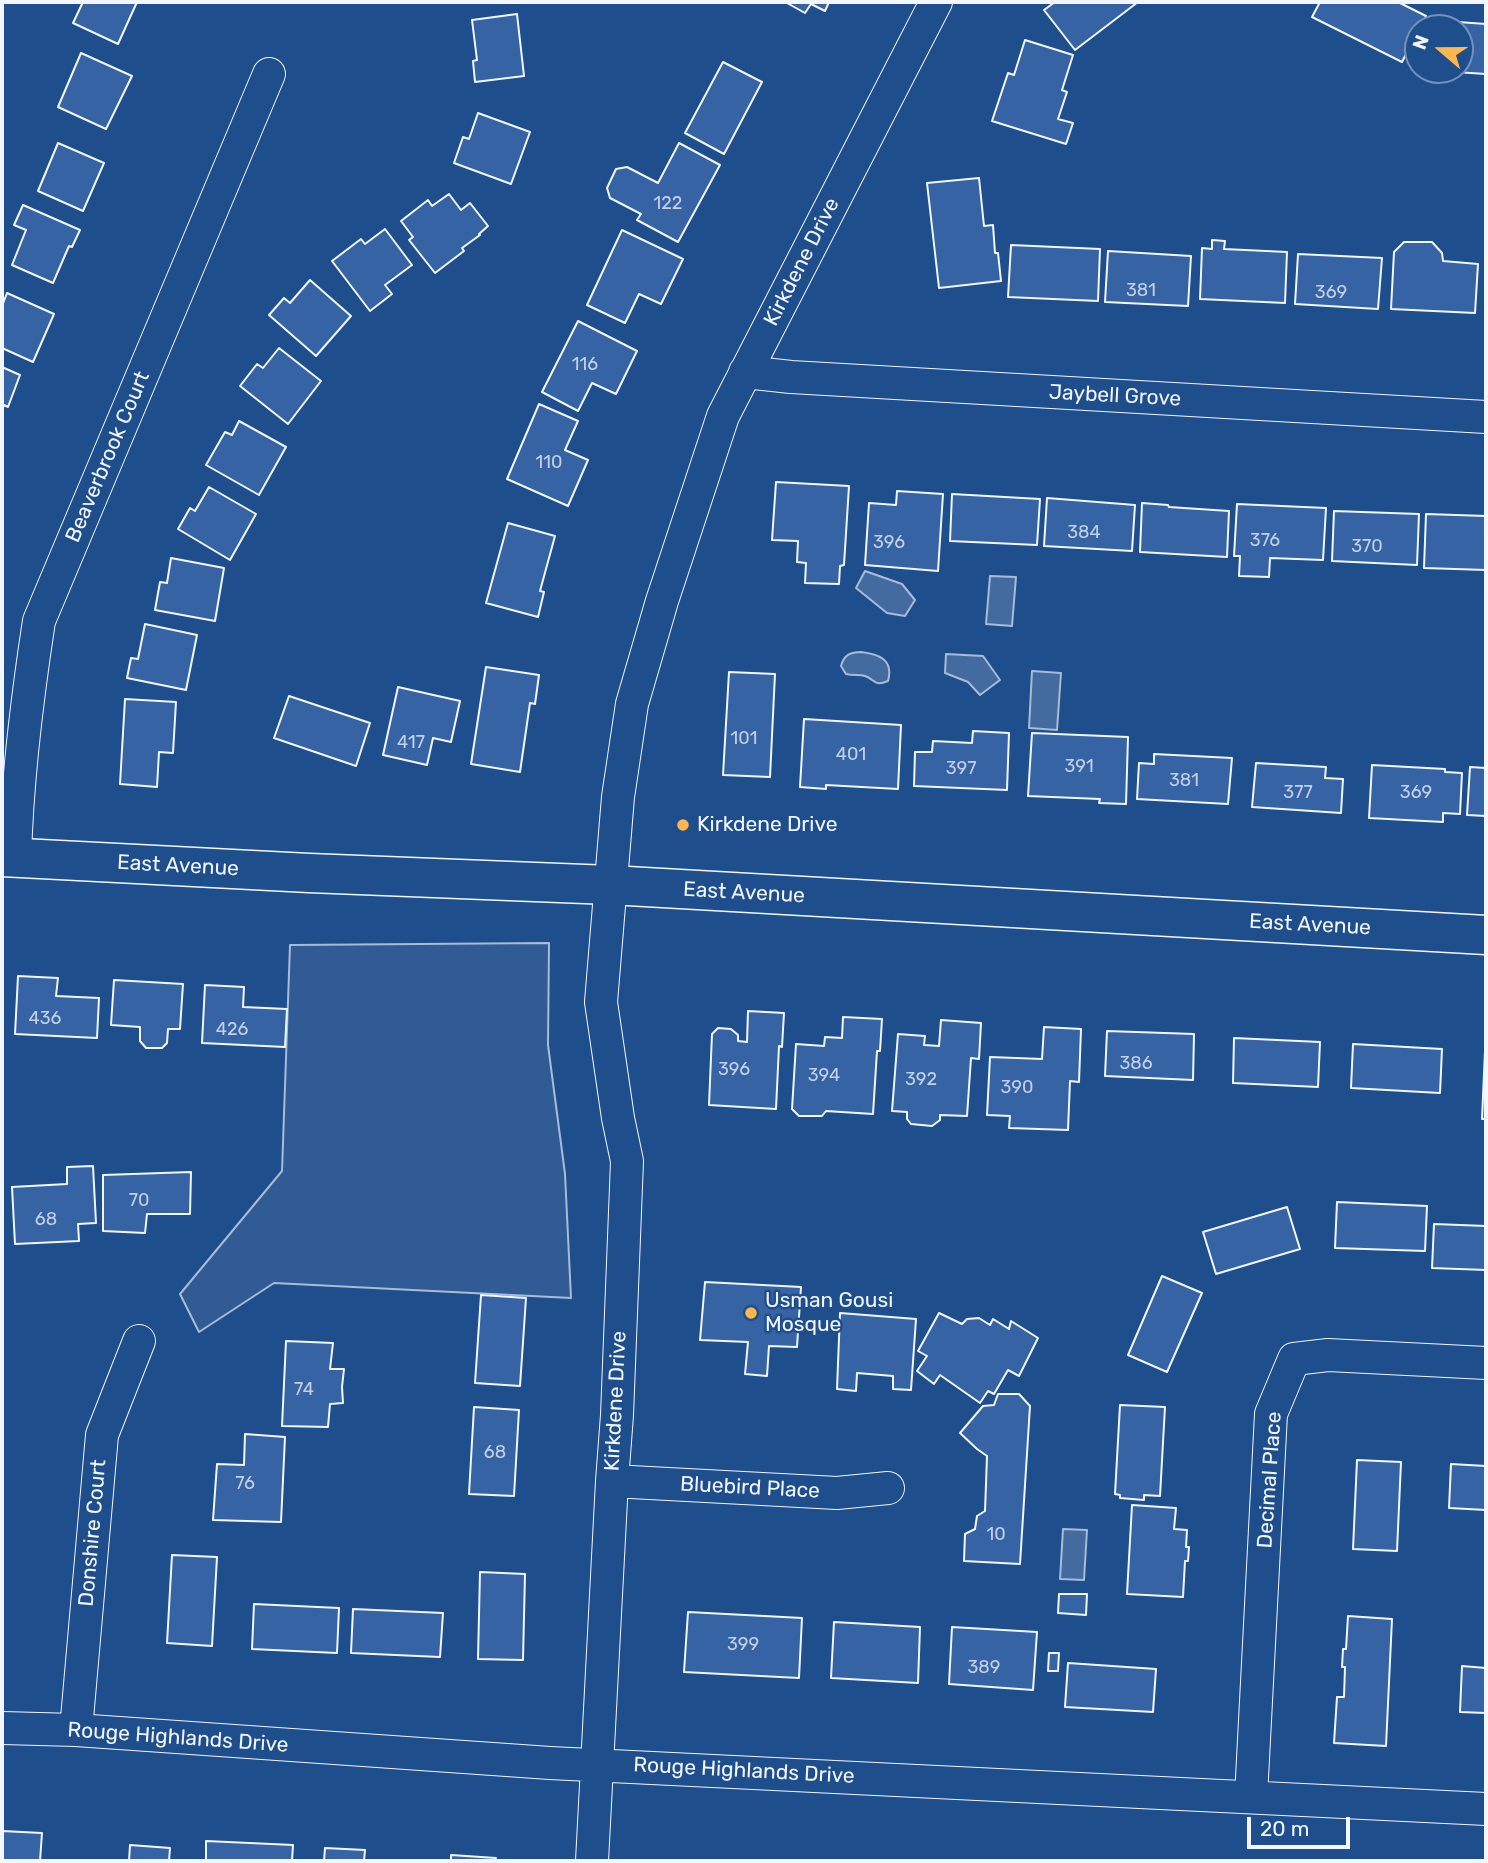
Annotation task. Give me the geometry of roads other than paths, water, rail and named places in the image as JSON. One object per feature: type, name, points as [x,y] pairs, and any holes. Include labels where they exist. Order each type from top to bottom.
[{"type":"street","name":"Kirkdene Drive","points":[[592,1861],[617,1415],[627,1161],[601,1002],[618,797],[632,704],[662,601],[723,416],[936,2]]},
{"type":"street","name":"Beaverbrook Court","points":[[8,857],[16,813],[25,711],[39,621],[269,74]]},
{"type":"street","name":"Jaybell Grove","points":[[745,372],[791,377],[1486,417]]},
{"type":"street","name":"East Avenue","points":[[8,857],[610,885],[1486,935]]},
{"type":"street","name":"Donshire Court","points":[[76,1730],[102,1435],[139,1341]]},
{"type":"street","name":"Decimal Place","points":[[1251,1797],[1271,1414],[1294,1359],[1328,1355],[1486,1363]]},
{"type":"street","name":"Bluebird Place","points":[[612,1481],[837,1493],[888,1488]]},
{"type":"street","name":"Rouge Highlands Drive","points":[[2,1728],[76,1730],[550,1763],[1486,1809]]},
{"type":"place","name":"Kirkdene Drive","points":[[683,825]]},
{"type":"place","name":"Usman Gousi Mosque","points":[[751,1313]]}]
